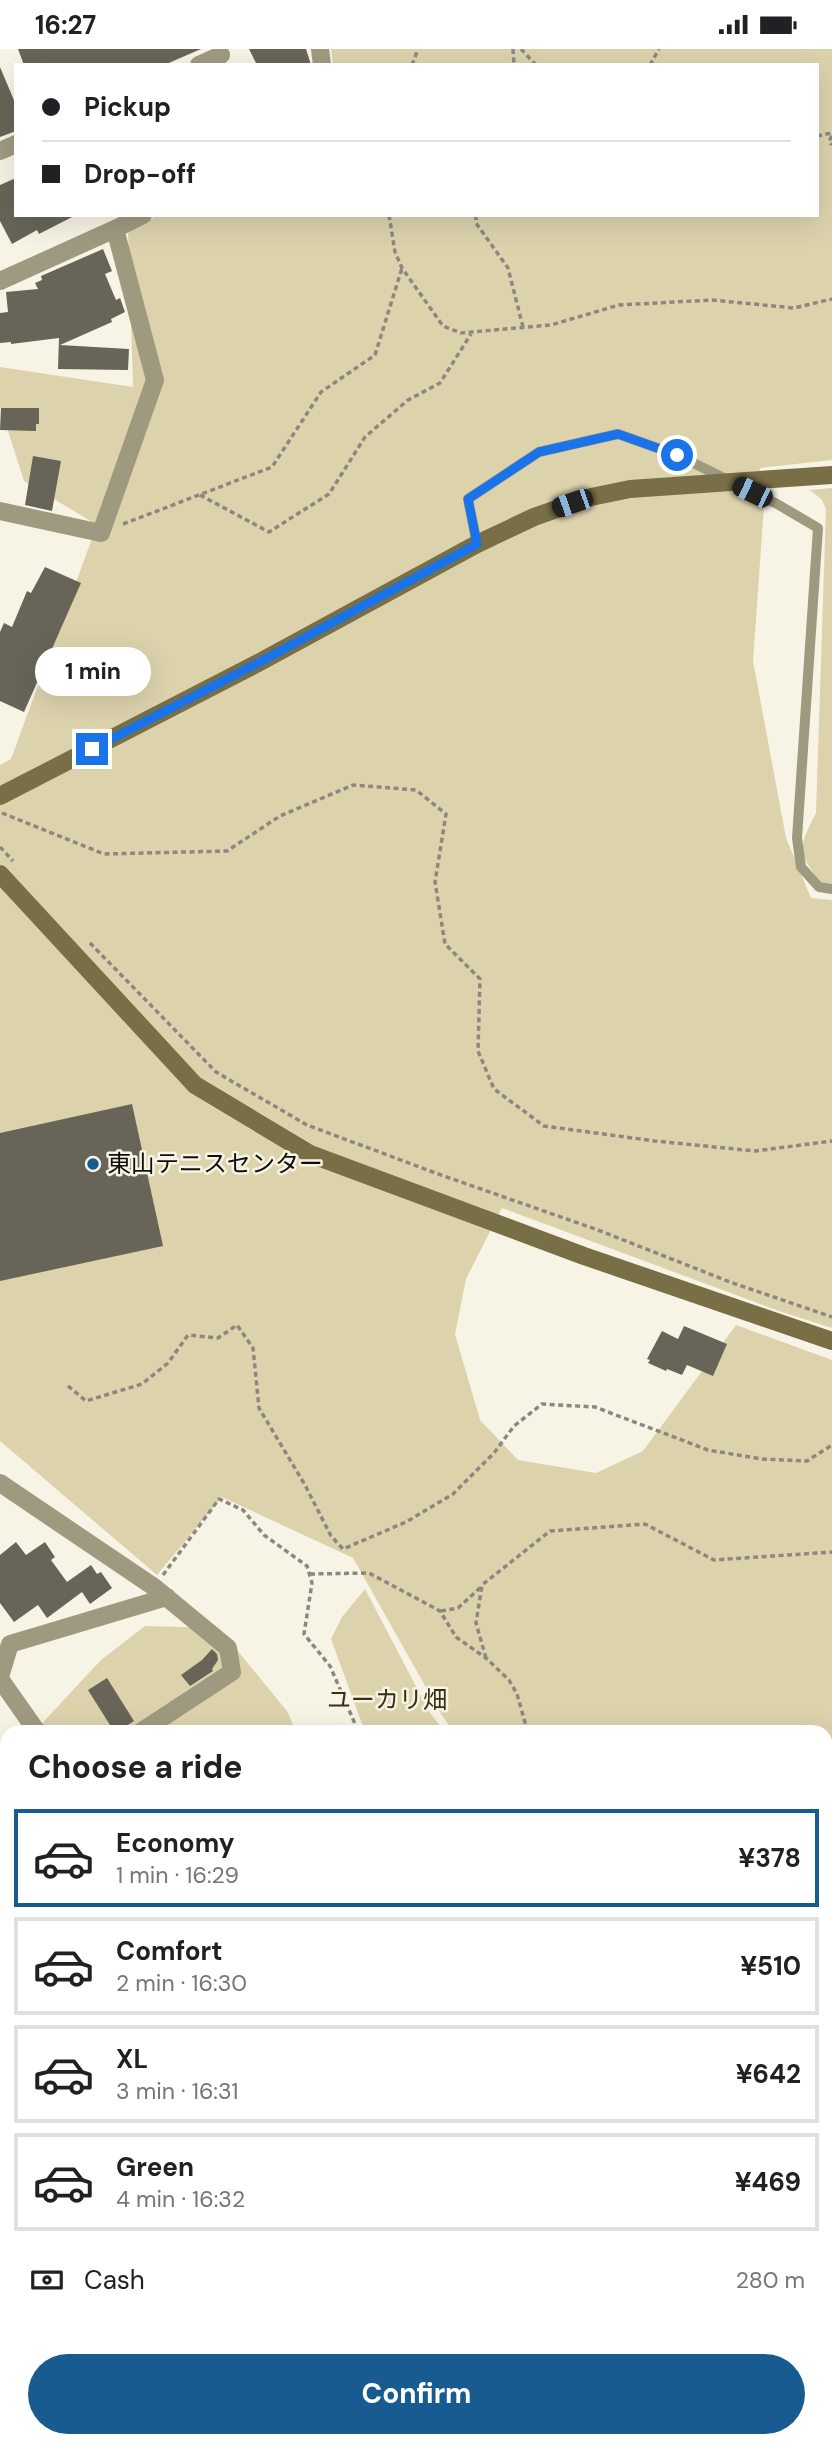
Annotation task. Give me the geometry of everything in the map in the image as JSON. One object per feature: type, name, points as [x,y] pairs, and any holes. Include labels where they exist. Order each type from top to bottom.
[{"type":"street","points":[[204,63],[221,56]]},
{"type":"street","points":[[0,281],[139,217]]},
{"type":"street","points":[[0,511],[101,533],[155,380],[115,229]]},
{"type":"street","points":[[0,796],[258,663],[477,544],[534,517],[591,497],[666,485],[832,475]]},
{"type":"street","points":[[0,874],[195,1085],[310,1154],[584,1256],[832,1341]]},
{"type":"street","points":[[0,1483],[160,1592],[229,1648],[232,1672],[151,1725]]},
{"type":"street","points":[[32,1725],[0,1678],[10,1644],[160,1592]]},
{"type":"lane","points":[[477,544],[468,499],[539,452],[618,434],[677,455],[777,504],[818,528],[797,838],[801,867],[819,887],[832,889]]},
{"type":"path","points":[[521,49],[534,63]]},
{"type":"path","points":[[832,135],[829,141],[832,145]]},
{"type":"path","points":[[389,217],[395,251],[402,268],[443,326],[461,333],[551,325],[619,305],[712,300],[794,308],[832,299]]},
{"type":"path","points":[[476,217],[476,223],[508,268],[523,327]]},
{"type":"path","points":[[101,533],[272,467],[321,392],[375,355],[402,268]]},
{"type":"path","points":[[200,495],[269,532],[329,494],[365,437],[408,400],[440,383],[471,334]]},
{"type":"path","points":[[0,813],[104,854],[227,851],[280,816],[353,785],[416,790],[446,814],[435,883],[445,944],[480,979],[478,1051],[494,1089],[544,1126],[655,1142],[755,1151],[832,1142]]},
{"type":"path","points":[[0,847],[17,866]]},
{"type":"path","points":[[88,941],[216,1073],[307,1125],[598,1230],[730,1282],[832,1317]]},
{"type":"path","points":[[68,1386],[86,1401],[142,1384],[167,1363],[188,1335],[218,1338],[237,1325],[253,1348],[259,1408],[305,1485],[331,1536],[342,1549],[405,1522],[453,1495],[494,1453],[514,1426],[542,1404],[595,1407],[708,1450],[762,1459],[807,1461],[832,1445]]},
{"type":"path","points":[[160,1592],[219,1499],[243,1510],[264,1535],[307,1566],[312,1583],[304,1634],[330,1666],[356,1725]]},
{"type":"path","points":[[440,1611],[458,1608],[482,1585],[550,1531],[645,1524],[714,1560],[832,1552]]},
{"type":"path","points":[[309,1574],[369,1573],[440,1611],[456,1637],[486,1658],[509,1680],[517,1694],[526,1725]]},
{"type":"path","points":[[482,1585],[476,1623],[486,1658]]},
{"type":"green space","points":[[331,49],[832,49],[832,460],[760,468],[764,506],[753,661],[786,838],[811,898],[832,900],[832,1328],[779,1311],[502,1208],[466,1279],[455,1334],[480,1420],[518,1460],[596,1473],[643,1451],[736,1325],[832,1360],[832,1725],[449,1725],[353,1558],[222,1497],[157,1575],[0,1441],[0,765],[11,759],[97,525],[24,481],[0,406],[0,367],[133,387],[128,230],[155,217],[819,217],[819,63],[333,63]]},
{"type":"green space","points":[[832,488],[832,884],[820,882],[804,856],[803,842],[816,813],[826,509],[822,500],[810,490]]},
{"type":"green space","name":"ユーカリ畑","points":[[365,1589],[430,1713],[439,1725],[362,1725],[331,1639],[342,1617]]},
{"type":"green space","points":[[145,1626],[219,1628],[287,1711],[293,1725],[40,1725],[101,1660]]},
{"type":"building","points":[[18,49],[201,49],[169,63],[23,63]]},
{"type":"building","points":[[249,49],[306,49],[310,63],[256,63]]},
{"type":"building","points":[[0,67],[14,100],[14,132],[0,137]]},
{"type":"building","points":[[14,179],[14,217],[72,217],[39,234],[37,230],[12,244],[0,221],[0,185]]},
{"type":"building","points":[[103,249],[112,271],[105,274],[116,300],[120,298],[125,312],[111,319],[112,322],[60,345],[129,349],[128,370],[58,369],[59,338],[0,343],[0,313],[8,312],[6,292],[38,289],[35,283],[42,280],[41,276]]},
{"type":"building","points":[[1,408],[39,408],[36,431],[0,430]]},
{"type":"building","points":[[33,456],[61,461],[52,511],[25,505]]},
{"type":"building","points":[[45,567],[81,583],[24,712],[0,701],[0,632],[4,623],[12,627],[27,591],[31,593]]},
{"type":"building","points":[[132,1104],[163,1246],[0,1281],[0,1133]]},
{"type":"building","points":[[684,1326],[727,1344],[713,1376],[687,1365],[682,1375],[648,1363],[650,1360],[647,1359],[662,1331],[678,1339]]},
{"type":"building","points":[[16,1542],[26,1555],[45,1542],[55,1557],[51,1560],[67,1582],[91,1565],[97,1574],[101,1572],[112,1588],[90,1604],[82,1592],[47,1618],[38,1605],[14,1622],[0,1603],[0,1555]]},
{"type":"building","points":[[212,1649],[218,1660],[213,1671],[190,1686],[181,1675]]},
{"type":"building","points":[[107,1678],[134,1721],[128,1725],[110,1725],[88,1690]]},
{"type":"place","name":"東山テニスセンター","points":[[93,1164]]},
{"type":"route","points":[[92,749],[258,663],[477,544],[468,499],[539,452],[618,434],[677,455]]}]
